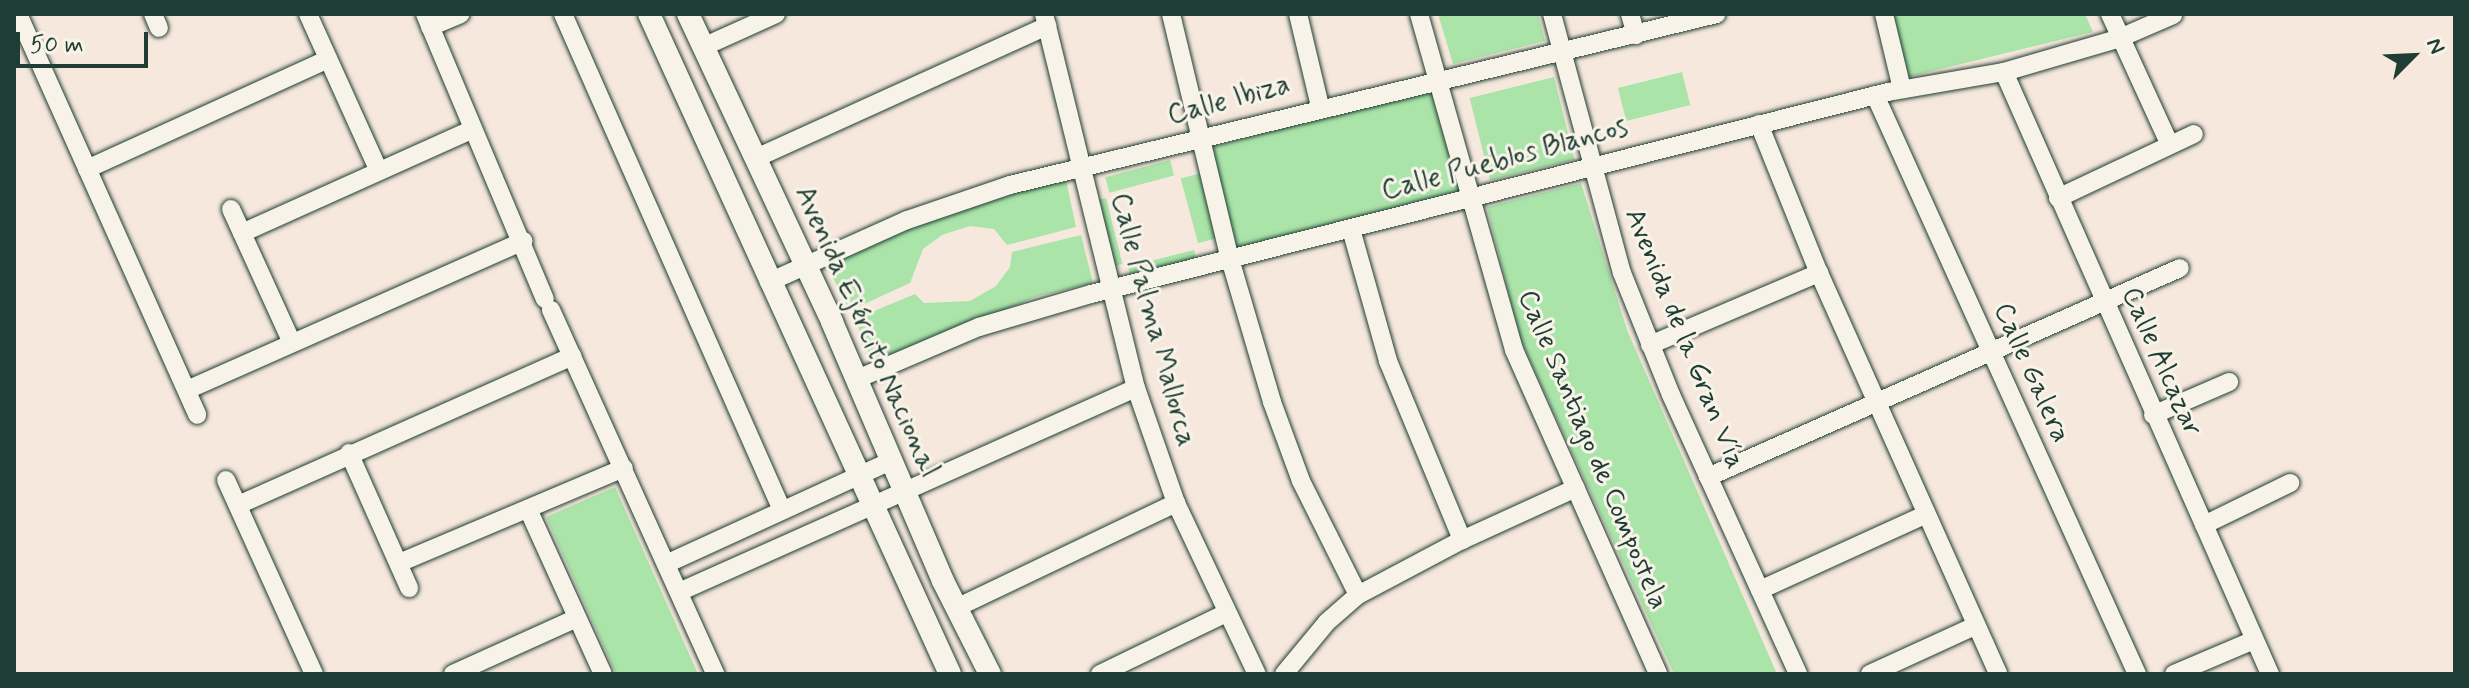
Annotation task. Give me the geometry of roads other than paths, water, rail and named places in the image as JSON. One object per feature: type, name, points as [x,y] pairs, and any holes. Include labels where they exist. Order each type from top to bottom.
[{"type":"street","points":[[18,14],[197,415]]},
{"type":"street","points":[[308,14],[378,169]]},
{"type":"street","points":[[460,14],[427,20],[548,304],[715,674]]},
{"type":"street","points":[[563,14],[782,510]]},
{"type":"street","points":[[649,14],[855,476],[950,674]]},
{"type":"street","name":"Avenida Ejército Nacional","points":[[688,14],[806,264],[956,608],[990,674]]},
{"type":"street","points":[[703,47],[776,14]]},
{"type":"street","points":[[1171,14],[1230,259],[1291,454],[1358,595]]},
{"type":"street","points":[[1298,14],[1320,106]]},
{"type":"street","name":"Calle Santiago de Compostela","points":[[1419,14],[1468,198],[1514,350],[1658,674]]},
{"type":"street","name":"Avenida de la Gran Vía","points":[[1552,14],[1590,166],[1650,345],[1798,674]]},
{"type":"street","points":[[1630,14],[1636,35]]},
{"type":"street","name":"Calle Ibiza","points":[[769,282],[963,199],[1320,106],[1717,14]]},
{"type":"street","points":[[1884,14],[1902,89]]},
{"type":"street","points":[[2110,14],[2170,145]]},
{"type":"street","name":"Calle Pueblos Blancos","points":[[857,379],[979,327],[1114,289],[1875,95],[2004,72],[2120,38],[2173,15]]},
{"type":"street","points":[[756,158],[1046,20]]},
{"type":"street","name":"Calle Palma Mallorca","points":[[1046,20],[1136,388],[1176,503],[1257,674]]},
{"type":"street","points":[[87,169],[328,59]]},
{"type":"street","name":"Calle Alcazar","points":[[2004,72],[2270,674]]},
{"type":"street","name":"Calle Galera","points":[[1875,95],[2137,674]]},
{"type":"street","points":[[1759,124],[1819,273],[1998,674]]},
{"type":"street","points":[[242,233],[378,169],[473,129]]},
{"type":"street","points":[[2058,198],[2194,134]]},
{"type":"street","points":[[231,209],[292,343]]},
{"type":"street","points":[[1351,229],[1388,361],[1462,540]]},
{"type":"street","points":[[187,390],[523,241]]},
{"type":"street","points":[[1708,477],[2180,268]]},
{"type":"street","points":[[1650,345],[1819,273]]},
{"type":"street","points":[[238,505],[572,356]]},
{"type":"street","points":[[2153,415],[2229,382]]},
{"type":"street","points":[[679,592],[1136,388]]},
{"type":"street","points":[[349,453],[409,588]]},
{"type":"street","points":[[666,564],[891,461]]},
{"type":"street","points":[[399,563],[624,468]]},
{"type":"street","points":[[226,480],[314,674]]},
{"type":"street","points":[[2204,525],[2290,483]]},
{"type":"street","points":[[1284,674],[1327,622],[1358,595],[1462,540],[1576,488]]},
{"type":"street","points":[[956,608],[1176,503]]},
{"type":"street","points":[[528,509],[603,674]]},
{"type":"street","points":[[1760,590],[1927,514]]},
{"type":"street","points":[[1100,674],[1226,613]]},
{"type":"street","points":[[453,674],[577,618]]},
{"type":"street","points":[[1870,674],[1975,626]]},
{"type":"street","points":[[2174,674],[2254,640]]}]
